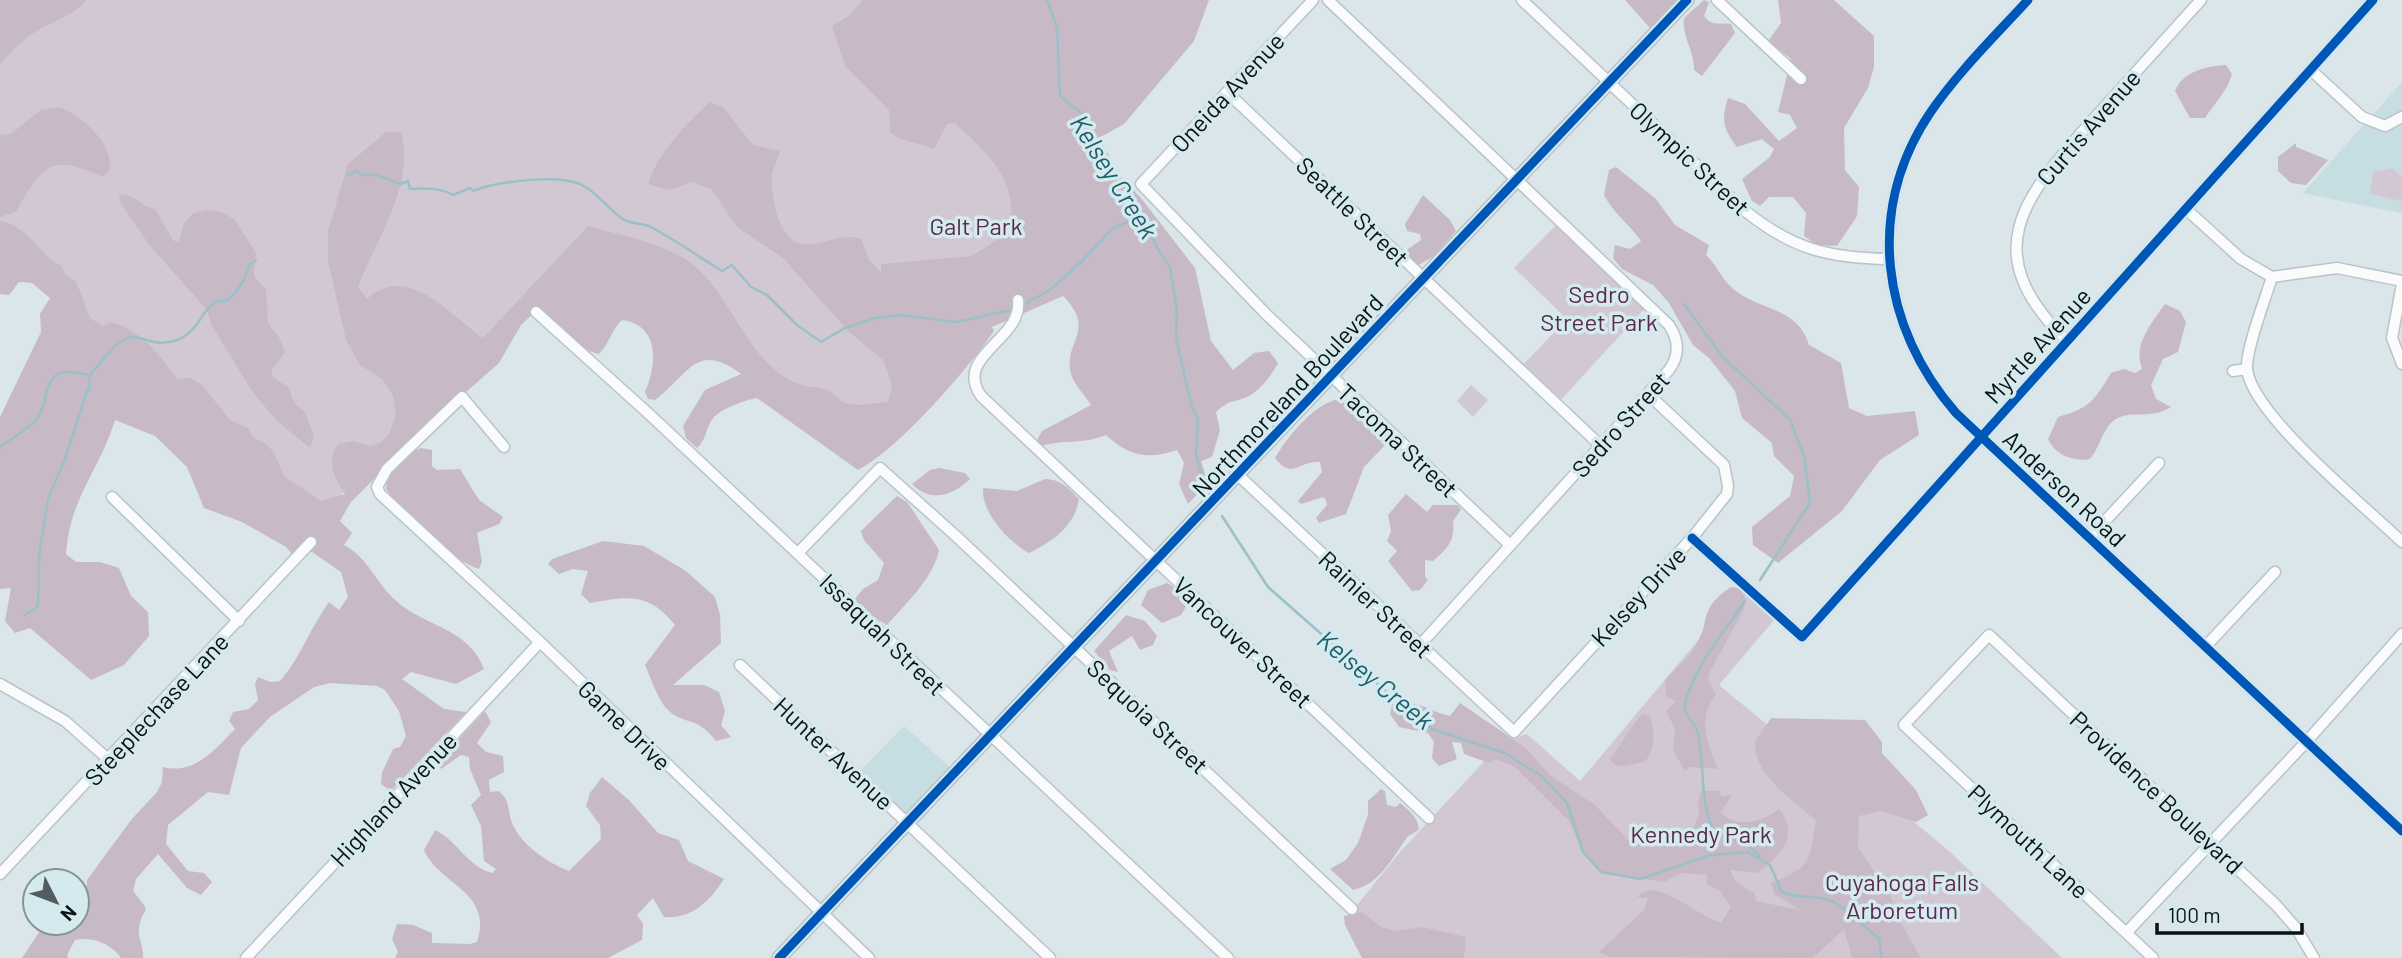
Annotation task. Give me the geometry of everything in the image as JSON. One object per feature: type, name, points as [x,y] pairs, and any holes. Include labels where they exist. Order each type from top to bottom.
[{"type":"street","name":"Oneida Avenue","points":[[1141,184],[1313,0]]},
{"type":"street","name":"Sedro Street","points":[[1328,0],[1673,331],[1677,357],[1648,394],[1420,645]]},
{"type":"street","name":"Olympic Street","points":[[1522,0],[1744,210],[1774,233],[1801,246],[1835,256],[1888,259]]},
{"type":"street","name":"Northmoreland Boulevard","points":[[779,958],[1686,0]]},
{"type":"street","points":[[1717,0],[1801,79]]},
{"type":"street","name":"Anderson Road","points":[[2028,0],[1955,81],[1923,124],[1898,182],[1888,259],[1900,318],[1916,356],[1941,396],[1981,437],[2308,740],[2402,831]]},
{"type":"street","name":"Curtis Avenue","points":[[2066,340],[2043,318],[2024,284],[2018,242],[2025,207],[2050,167],[2201,0]]},
{"type":"street","name":"Myrtle Avenue","points":[[1692,538],[1802,637],[2373,0]]},
{"type":"street","points":[[2311,70],[2368,121],[2392,125],[2402,117]]},
{"type":"street","name":"Seattle Street","points":[[1228,93],[1601,446]]},
{"type":"street","name":"Tacoma Street","points":[[1141,184],[1238,286],[1331,377],[1510,545]]},
{"type":"street","points":[[2186,209],[2241,259],[2272,277],[2336,268],[2402,283],[2392,338],[2402,364]]},
{"type":"street","points":[[2272,277],[2247,369],[2250,383],[2276,421],[2402,542]]},
{"type":"street","name":"Vancouver Street","points":[[1018,300],[1017,317],[980,359],[973,375],[981,396],[1429,818]]},
{"type":"street","name":"Issaquah Street","points":[[536,312],[798,552],[1228,958]]},
{"type":"street","points":[[2233,371],[2247,369]]},
{"type":"street","name":"Kelsey Drive","points":[[1514,732],[1723,502],[1728,486],[1727,473],[1718,459],[1648,394]]},
{"type":"street","name":"Game Drive","points":[[504,447],[463,397],[387,470],[377,487],[380,494],[540,642],[869,958]]},
{"type":"street","points":[[2090,537],[2159,463]]},
{"type":"street","name":"Sequoia Street","points":[[798,552],[880,468],[1352,909]]},
{"type":"street","name":"Rainier Street","points":[[1238,475],[1514,732]]},
{"type":"street","points":[[112,498],[239,621]]},
{"type":"street","name":"Steeplechase Lane","points":[[0,874],[312,542]]},
{"type":"street","points":[[2206,646],[2275,572]]},
{"type":"street","points":[[2127,932],[2308,740],[2402,634]]},
{"type":"street","name":"Plymouth Lane","points":[[1989,635],[1904,725],[2153,958]]},
{"type":"street","name":"Providence Boulevard","points":[[1989,635],[2276,905],[2297,928],[2314,958]]},
{"type":"street","name":"Highland Avenue","points":[[246,958],[540,642]]},
{"type":"street","name":"Hunter Avenue","points":[[740,665],[910,819],[1050,958]]},
{"type":"street","points":[[0,684],[65,721],[108,759]]},
{"type":"shaded area","points":[[2402,82],[2402,213],[2303,193]]},
{"type":"shaded area","points":[[904,726],[955,772],[907,823],[857,774]]},
{"type":"green space","name":"Galt Park","points":[[0,0],[986,0],[1098,263],[929,344],[874,457],[598,230],[431,412],[306,527],[64,302],[0,247]]},
{"type":"green space","points":[[0,0],[86,0],[74,11],[29,36],[0,64]]},
{"type":"green space","points":[[863,0],[1209,0],[1194,41],[1124,124],[1099,138],[1121,177],[1141,198],[1195,268],[1211,341],[1233,370],[1254,353],[1269,351],[1278,363],[1269,378],[1256,391],[1228,403],[1216,412],[1220,430],[1212,457],[1201,461],[1208,483],[1188,504],[1179,484],[1184,463],[1177,450],[1156,455],[1139,454],[1123,448],[1106,435],[1041,446],[1036,442],[1042,431],[1091,405],[1072,377],[1071,355],[1079,328],[1078,319],[1063,296],[992,327],[994,331],[950,387],[893,445],[858,470],[757,398],[718,413],[697,448],[686,438],[683,426],[705,390],[741,374],[726,364],[713,360],[703,361],[685,372],[655,400],[648,399],[645,392],[653,358],[649,338],[643,329],[622,320],[599,354],[585,350],[539,308],[521,325],[499,363],[424,429],[351,502],[340,521],[352,533],[344,545],[364,562],[392,597],[417,615],[456,635],[477,655],[484,669],[456,684],[411,672],[402,679],[444,709],[466,712],[391,791],[381,784],[382,773],[393,749],[400,747],[406,736],[399,711],[385,690],[377,686],[330,683],[314,687],[270,717],[241,748],[229,795],[208,792],[168,825],[166,844],[188,871],[204,873],[212,882],[201,895],[187,888],[158,854],[136,879],[133,891],[146,909],[139,930],[143,958],[121,958],[107,945],[95,940],[81,939],[75,940],[68,958],[22,958],[36,937],[91,937],[91,875],[131,820],[157,792],[162,782],[163,767],[185,767],[211,752],[235,729],[229,721],[233,712],[249,709],[258,700],[255,684],[258,677],[270,682],[280,681],[329,602],[339,610],[348,597],[341,572],[312,552],[291,553],[286,547],[242,522],[204,508],[187,467],[155,436],[115,420],[73,516],[66,554],[76,562],[100,562],[119,568],[131,596],[148,612],[149,636],[124,665],[91,680],[30,628],[15,633],[5,621],[11,588],[0,589],[0,417],[41,332],[40,314],[50,298],[32,283],[19,282],[9,295],[0,294],[0,221],[11,224],[27,235],[62,266],[65,275],[76,281],[90,318],[103,326],[111,322],[132,331],[157,353],[177,379],[191,378],[202,385],[230,420],[248,428],[253,437],[274,452],[284,476],[321,501],[345,494],[332,464],[338,444],[353,441],[370,446],[380,443],[390,432],[396,414],[393,396],[382,379],[360,365],[346,340],[328,261],[328,231],[348,164],[386,132],[401,132],[403,171],[392,211],[358,287],[367,299],[382,289],[398,286],[413,289],[443,306],[483,338],[588,226],[652,244],[688,261],[717,290],[764,359],[796,383],[828,390],[850,404],[888,402],[892,386],[884,361],[849,332],[783,258],[737,227],[711,189],[691,182],[670,190],[648,184],[666,150],[710,102],[723,107],[753,145],[780,151],[772,174],[775,206],[781,226],[793,241],[816,244],[846,237],[861,239],[869,260],[881,272],[881,264],[972,256],[1009,232],[1011,213],[1006,183],[990,158],[955,123],[947,124],[934,149],[894,136],[890,132],[889,110],[845,66],[832,26],[848,16]]},
{"type":"green space","points":[[1625,0],[1682,0],[1650,28]]},
{"type":"green space","points":[[1704,0],[1709,2],[1704,16],[1713,23],[1731,24],[1735,33],[1702,76],[1694,70],[1684,18]]},
{"type":"green space","points":[[1778,0],[1834,0],[1874,36],[1874,67],[1868,88],[1844,128],[1845,170],[1859,187],[1857,216],[1837,246],[1817,245],[1804,236],[1806,213],[1793,197],[1769,197],[1760,206],[1752,201],[1742,179],[1770,157],[1774,149],[1762,139],[1737,147],[1725,124],[1724,112],[1728,98],[1745,104],[1779,141],[1797,128],[1790,115],[1778,112],[1791,59],[1768,41],[1781,23]]},
{"type":"green space","points":[[2226,65],[2232,74],[2220,97],[2205,118],[2190,118],[2175,91],[2179,84],[2196,71]]},
{"type":"green space","points":[[60,107],[87,124],[102,141],[110,161],[109,171],[102,177],[70,165],[49,168],[33,184],[16,212],[0,217],[0,135],[11,134],[41,110]]},
{"type":"green space","points":[[2296,143],[2296,147],[2328,160],[2306,185],[2291,183],[2278,171],[2278,157]]},
{"type":"green space","points":[[1616,167],[1656,199],[1675,225],[1709,245],[1706,255],[1739,294],[1785,315],[1803,332],[1809,345],[1841,363],[1849,408],[1867,416],[1915,411],[1919,435],[1880,460],[1842,511],[1778,563],[1753,545],[1752,527],[1790,496],[1794,476],[1774,456],[1772,443],[1742,418],[1735,391],[1709,358],[1693,345],[1669,303],[1653,285],[1622,269],[1613,258],[1615,245],[1630,249],[1641,241],[1604,195],[1609,170]]},
{"type":"green space","points":[[2392,168],[2402,177],[2402,201],[2370,194],[2373,172]]},
{"type":"green space","points":[[119,194],[155,209],[173,240],[179,243],[183,225],[192,214],[206,210],[222,212],[235,220],[256,253],[254,276],[266,289],[268,323],[279,337],[285,352],[272,370],[272,376],[289,388],[293,401],[306,414],[314,436],[310,448],[276,420],[252,391],[212,326],[207,310],[150,246],[121,204]]},
{"type":"green space","points":[[1423,195],[1450,220],[1456,231],[1434,256],[1417,266],[1404,252],[1421,240],[1420,234],[1407,231],[1405,224]]},
{"type":"green space","name":"Sedro Street Park","points":[[1560,221],[1648,305],[1557,404],[1519,369],[1567,319],[1514,268]]},
{"type":"green space","points":[[2165,304],[2180,311],[2186,322],[2178,352],[2163,359],[2151,385],[2156,399],[2171,407],[2155,413],[2119,417],[2106,429],[2090,459],[2071,458],[2060,453],[2048,439],[2058,417],[2078,410],[2090,402],[2111,373],[2124,369],[2135,373],[2142,369],[2142,343]]},
{"type":"green space","points":[[1471,385],[1488,400],[1473,417],[1457,401]]},
{"type":"green space","points":[[1338,399],[1347,401],[1388,442],[1364,467],[1346,514],[1319,523],[1316,518],[1327,505],[1326,500],[1323,497],[1301,504],[1298,501],[1322,472],[1320,462],[1291,469],[1275,458],[1286,441],[1310,415]]},
{"type":"green space","points":[[421,448],[432,450],[432,466],[437,470],[460,469],[479,500],[503,517],[499,524],[477,533],[482,562],[479,569],[455,556],[428,535],[386,489],[398,464]]},
{"type":"green space","points":[[939,468],[965,473],[970,479],[956,490],[941,495],[927,494],[912,484],[930,470]]},
{"type":"green space","points":[[1045,479],[1064,485],[1072,491],[1079,499],[1077,509],[1061,532],[1029,553],[1013,542],[991,517],[983,488],[1017,491]]},
{"type":"green space","points":[[1406,494],[1427,512],[1433,505],[1458,505],[1461,510],[1453,521],[1452,539],[1446,548],[1433,561],[1425,560],[1425,577],[1428,580],[1420,590],[1412,591],[1388,561],[1397,551],[1387,541],[1391,531],[1388,515]]},
{"type":"green space","points":[[897,496],[907,502],[939,550],[925,581],[887,625],[865,612],[855,599],[863,589],[878,580],[884,563],[864,540],[861,531]]},
{"type":"green space","points":[[603,541],[644,546],[686,571],[715,597],[720,615],[721,643],[673,685],[704,685],[719,692],[725,711],[721,725],[731,737],[716,741],[703,727],[675,716],[665,707],[658,695],[645,665],[675,625],[665,614],[637,599],[590,603],[581,594],[588,571],[573,569],[559,574],[548,564],[552,559]]},
{"type":"green space","points":[[1167,583],[1176,588],[1187,605],[1181,615],[1162,623],[1141,605],[1148,590]]},
{"type":"green space","points":[[1731,587],[1739,588],[1745,598],[1744,609],[1710,672],[1708,680],[1716,695],[1710,704],[1705,722],[1710,750],[1718,769],[1689,767],[1685,771],[1673,750],[1675,729],[1666,711],[1676,701],[1666,696],[1665,680],[1695,647],[1713,602]]},
{"type":"green space","name":"Kennedy Park","points":[[1741,589],[1775,619],[1719,685],[1798,750],[1889,801],[1949,851],[2062,958],[1404,958],[1353,910],[1400,852],[1502,742],[1527,734],[1580,781]]},
{"type":"green space","points":[[1126,615],[1145,621],[1157,636],[1153,645],[1140,650],[1132,636],[1109,651],[1118,672],[1110,670],[1094,651]]},
{"type":"green space","points":[[1388,696],[1450,716],[1460,703],[1526,748],[1551,776],[1595,805],[1628,840],[1654,847],[1670,844],[1694,827],[1699,813],[1701,791],[1720,791],[1721,796],[1732,795],[1721,812],[1734,821],[1758,820],[1779,809],[1788,828],[1788,837],[1779,853],[1757,873],[1730,870],[1736,882],[1755,894],[1756,901],[1800,910],[1774,894],[1771,883],[1794,872],[1806,861],[1812,846],[1816,821],[1768,777],[1756,754],[1755,741],[1771,718],[1865,720],[1882,742],[1882,753],[1916,790],[1928,815],[1916,822],[1881,811],[1859,816],[1858,847],[1891,897],[1897,916],[1921,958],[1852,958],[1844,929],[1813,958],[1609,957],[1599,952],[1645,909],[1648,898],[1637,897],[1644,892],[1655,890],[1665,893],[1721,923],[1731,907],[1720,891],[1707,884],[1707,875],[1682,873],[1664,882],[1601,872],[1583,852],[1569,821],[1515,767],[1495,759],[1489,763],[1464,754],[1461,743],[1452,742],[1457,759],[1439,766],[1432,758],[1434,742],[1428,733],[1399,727],[1390,714],[1392,706]]},
{"type":"green space","points":[[485,711],[491,722],[477,743],[486,752],[503,756],[504,772],[489,780],[490,792],[499,791],[503,795],[520,837],[552,863],[569,871],[601,839],[600,825],[586,806],[590,793],[602,777],[629,800],[658,833],[679,840],[688,861],[724,879],[706,902],[683,915],[664,917],[653,898],[637,915],[643,924],[642,940],[608,958],[395,958],[398,952],[392,939],[397,924],[413,925],[432,933],[432,943],[477,942],[480,925],[478,911],[472,900],[431,862],[424,850],[435,830],[476,865],[493,873],[496,869],[484,861],[481,826],[471,805],[481,795],[470,769],[469,757],[461,755],[441,769],[437,763]]},
{"type":"green space","points":[[1642,714],[1650,715],[1653,727],[1654,739],[1649,756],[1645,762],[1622,766],[1614,764],[1610,760]]},
{"type":"green space","points":[[1381,789],[1385,791],[1387,805],[1396,807],[1400,803],[1410,811],[1419,829],[1407,837],[1378,876],[1353,890],[1330,869],[1346,860],[1358,843],[1368,815],[1368,801]]},
{"type":"green space","points":[[1362,912],[1381,927],[1395,931],[1422,927],[1466,937],[1464,958],[1362,958],[1345,925],[1344,916]]},
{"type":"waterway","name":"Kelsey Creek","points":[[1047,0],[1057,27],[1060,96],[1080,112],[1111,168],[1141,212],[1157,248],[1170,267],[1177,311],[1176,337],[1192,408],[1198,419],[1196,453],[1202,478]]},
{"type":"waterway","points":[[348,175],[358,171],[361,175],[377,175],[400,184],[408,181],[410,189],[438,190],[453,195],[470,188],[473,191],[528,180],[572,181],[593,192],[626,221],[649,226],[722,271],[732,265],[751,287],[767,295],[797,325],[821,342],[845,328],[875,318],[901,315],[956,322],[1011,310]]},
{"type":"waterway","points":[[1026,303],[1050,290],[1112,229],[1142,215]]},
{"type":"waterway","points":[[25,615],[38,606],[39,557],[48,499],[65,459],[87,391],[90,390],[89,381],[93,371],[123,340],[131,337],[165,343],[185,336],[210,306],[233,295],[249,265],[256,261]]},
{"type":"waterway","points":[[1684,304],[1722,356],[1790,420],[1804,456],[1810,503],[1760,580]]},
{"type":"waterway","points":[[0,447],[36,420],[53,378],[60,373],[89,375]]},
{"type":"waterway","name":"Kelsey Creek","points":[[1222,516],[1268,587],[1413,715],[1432,729],[1505,753],[1540,775],[1567,803],[1583,852],[1601,872],[1640,879],[1711,855],[1747,852],[1770,865],[1782,892],[1836,903],[1880,939],[1881,958]]},
{"type":"waterway","points":[[1745,601],[1702,664],[1689,690],[1685,708],[1698,733],[1704,797],[1715,834],[1745,842],[1759,856]]},
{"type":"cycle path","points":[[779,958],[1687,0]]},
{"type":"cycle path","points":[[2028,0],[1941,98],[1909,150],[1896,189],[1890,228],[1890,267],[1898,306],[1911,343],[1931,379],[1956,413],[2402,831]]},
{"type":"cycle path","points":[[1692,538],[1802,637],[2373,0]]},
{"type":"park label","name":"Cuyahoga Falls Arboretum","points":[[1902,895]]}]
